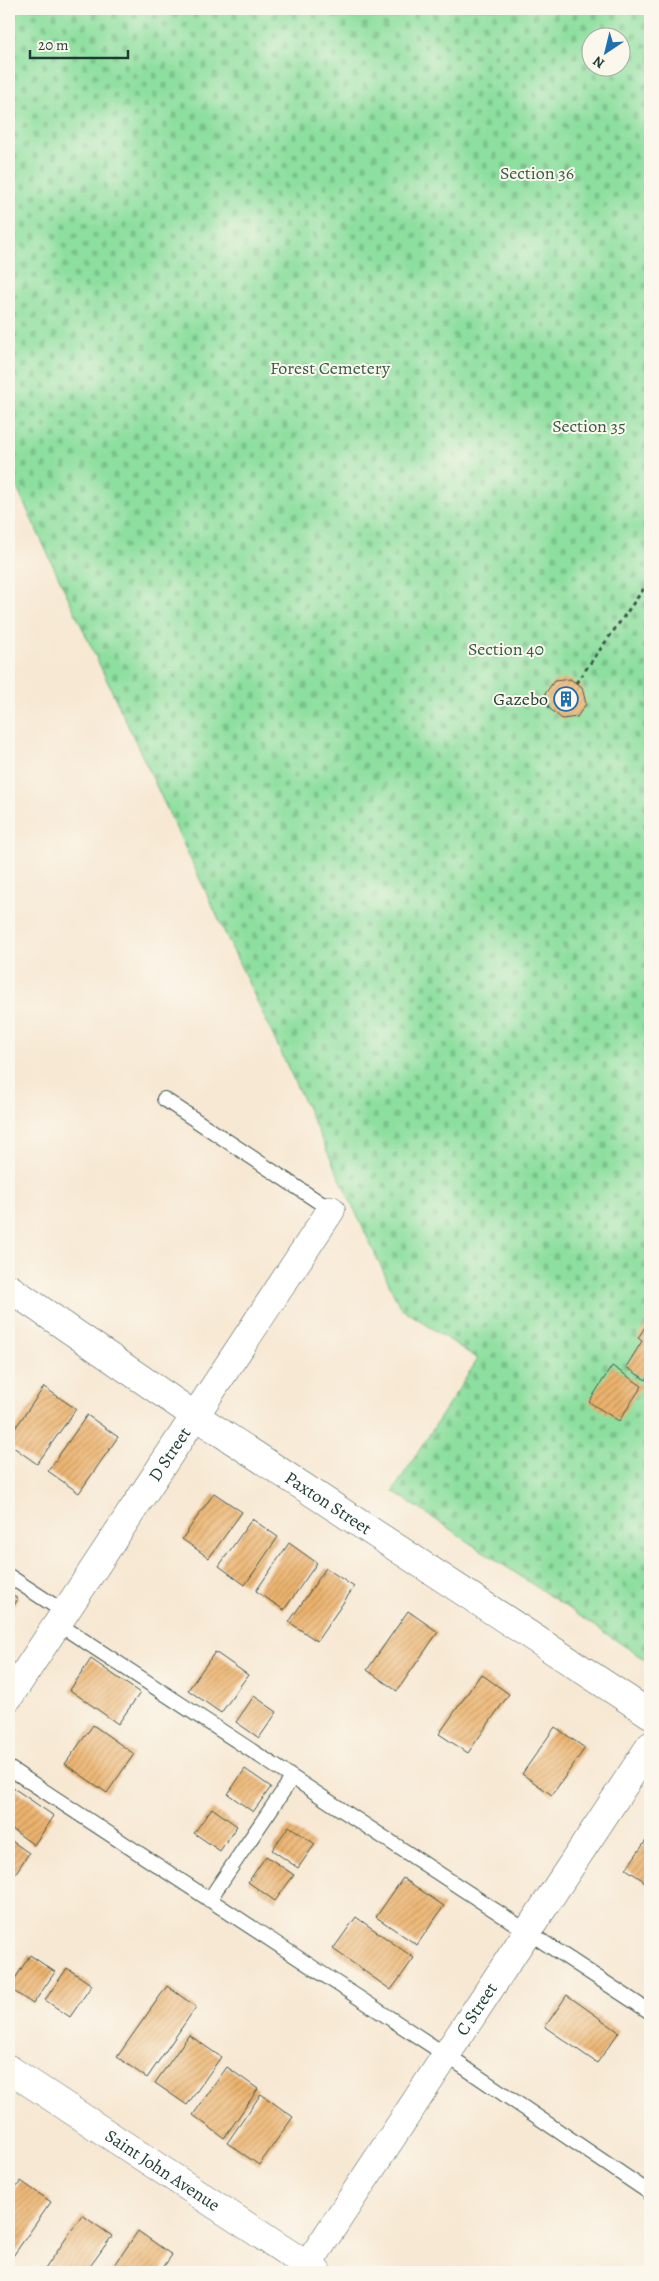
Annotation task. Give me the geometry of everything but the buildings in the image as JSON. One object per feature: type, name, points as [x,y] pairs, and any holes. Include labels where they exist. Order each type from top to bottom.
[{"type":"street","name":"D Street","points":[[9,1697],[331,1210]]},
{"type":"street","name":"Paxton Street","points":[[9,1288],[194,1415],[650,1714]]},
{"type":"street","name":"C Street","points":[[309,2270],[526,1932],[650,1746]]},
{"type":"street","name":"Saint John Avenue","points":[[9,2069],[309,2270]]},
{"type":"lane","points":[[164,1098],[331,1210]]},
{"type":"lane","points":[[9,1576],[61,1618],[292,1778],[650,2012]]},
{"type":"lane","points":[[9,1768],[446,2055],[650,2193]]},
{"type":"lane","points":[[209,1900],[292,1778]]},
{"type":"path","points":[[576,683],[650,580]]},
{"type":"green space","name":"Forest Cemetery","points":[[9,9],[650,9],[650,1663],[393,1491],[478,1359],[400,1307],[9,471]]},
{"type":"place","name":"Gazebo","points":[[566,699]]},
{"type":"park label","name":"Section 36","points":[[537,173]]},
{"type":"park label","name":"Section 35","points":[[589,426]]},
{"type":"park label","name":"Section 40","points":[[506,649]]}]
